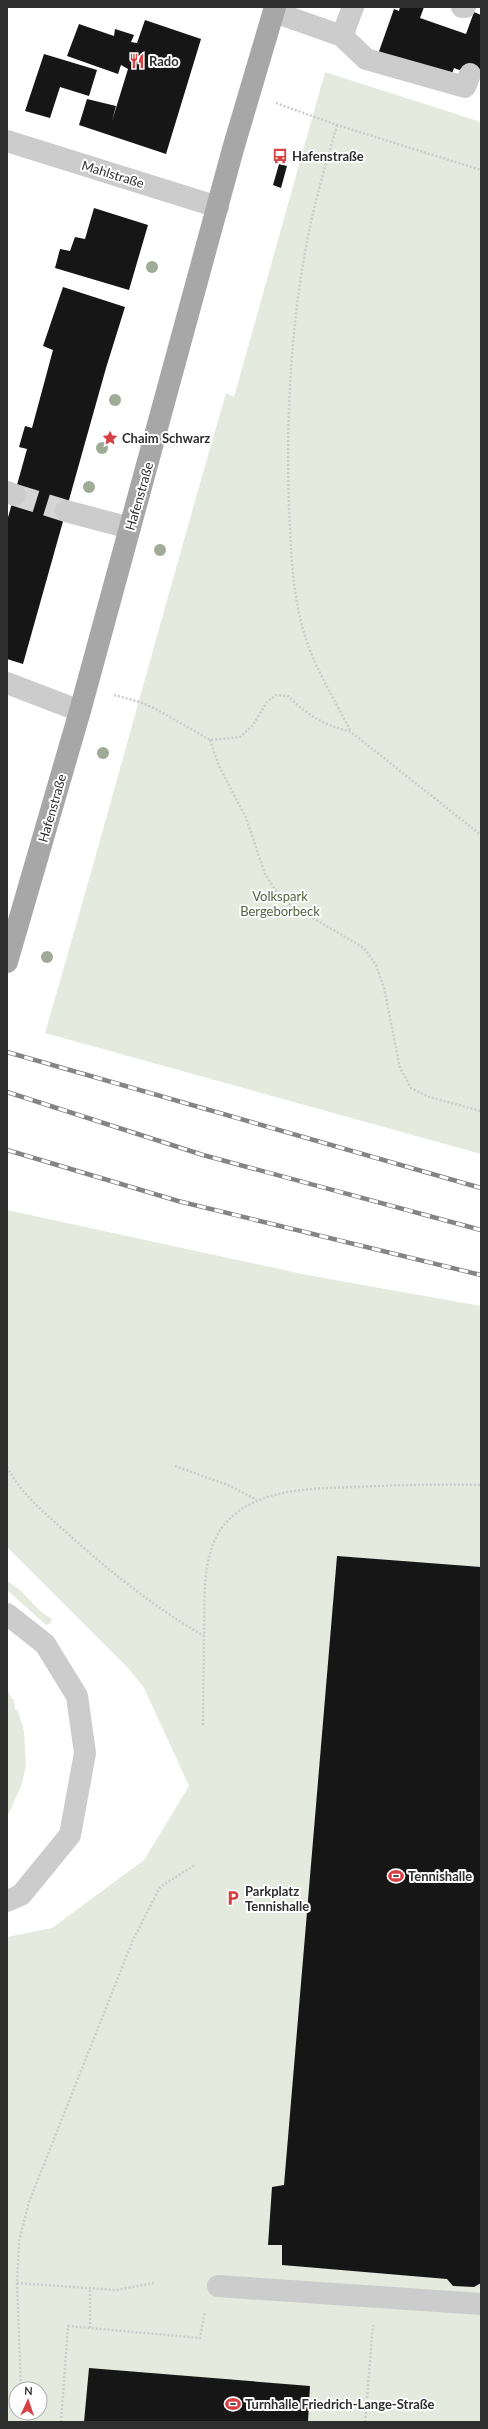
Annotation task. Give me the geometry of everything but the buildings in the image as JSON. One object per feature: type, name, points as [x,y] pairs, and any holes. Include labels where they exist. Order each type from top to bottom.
[{"type":"main road","name":"Hafenstraße","points":[[7,962],[87,687],[249,94],[274,10]]},
{"type":"street","points":[[342,36],[353,7]]},
{"type":"street","points":[[274,10],[342,36],[366,59],[465,87],[470,74]]},
{"type":"street","name":"Mahlstraße","points":[[7,141],[218,207]]},
{"type":"street","points":[[66,511],[130,528]]},
{"type":"street","points":[[7,683],[80,711]]},
{"type":"street","points":[[7,1614],[45,1644],[77,1696],[85,1754],[70,1835],[21,1895],[7,1901]]},
{"type":"street","points":[[218,2286],[375,2295],[481,2304]]},
{"type":"path","points":[[249,94],[337,125],[481,170]]},
{"type":"path","points":[[337,125],[311,222],[295,324],[290,395],[288,464],[292,564],[301,618],[306,641],[322,681],[351,732],[481,835]]},
{"type":"path","points":[[87,687],[140,702],[210,740],[240,737],[252,725],[267,702],[276,696],[288,696],[303,710],[329,726],[351,732]]},
{"type":"path","points":[[210,740],[219,766],[246,818],[266,874],[282,900],[364,948],[376,966],[384,988],[400,1068],[411,1088],[429,1097],[481,1111]]},
{"type":"path","points":[[175,1466],[228,1485],[258,1501]]},
{"type":"path","points":[[7,1467],[14,1479],[32,1502],[80,1545],[132,1588],[175,1619],[204,1636]]},
{"type":"path","points":[[203,1725],[204,1636],[207,1572],[213,1548],[221,1529],[245,1507],[258,1501],[296,1491],[337,1487],[481,1485]]},
{"type":"path","points":[[21,2381],[17,2283],[19,2241],[29,2202],[133,1940],[160,1887],[194,1865]]},
{"type":"path","points":[[17,2283],[90,2290],[116,2290],[154,2283]]},
{"type":"path","points":[[90,2290],[90,2328]]},
{"type":"path","points":[[365,2422],[375,2295]]},
{"type":"path","points":[[61,2422],[68,2326],[200,2338],[206,2306]]},
{"type":"green space","name":"Volkspark Bergeborbeck","points":[[325,72],[481,122],[481,1154],[45,1033],[226,393],[234,397]]},
{"type":"green space","points":[[7,1210],[307,1275],[481,1306],[481,2422],[7,2422],[7,1937],[52,1928],[144,1860],[189,1786],[144,1688],[128,1668],[7,1547]]},
{"type":"green space","points":[[7,1581],[19,1589],[40,1611],[52,1619],[50,1624],[46,1625],[7,1590]]},
{"type":"green space","points":[[7,1689],[12,1699],[14,1699],[15,1709],[18,1711],[24,1731],[26,1766],[21,1787],[7,1817]]},
{"type":"tunnel","points":[[15,495],[66,511]]},
{"type":"railway","points":[[7,1052],[481,1188]]},
{"type":"railway","points":[[7,1092],[203,1155],[481,1230]]},
{"type":"railway","points":[[7,1150],[178,1201],[481,1275]]},
{"type":"place","name":"Rado","points":[[137,61]]},
{"type":"place","name":"Hafenstraße","points":[[280,156]]},
{"type":"place","name":"Chaim Schwarz","points":[[110,438]]},
{"type":"place","name":"Tennishalle","points":[[396,1876]]},
{"type":"place","name":"Parkplatz Tennishalle","points":[[233,1898]]},
{"type":"place","name":"Turnhalle Friedrich-Lange-Straße","points":[[233,2404]]}]
